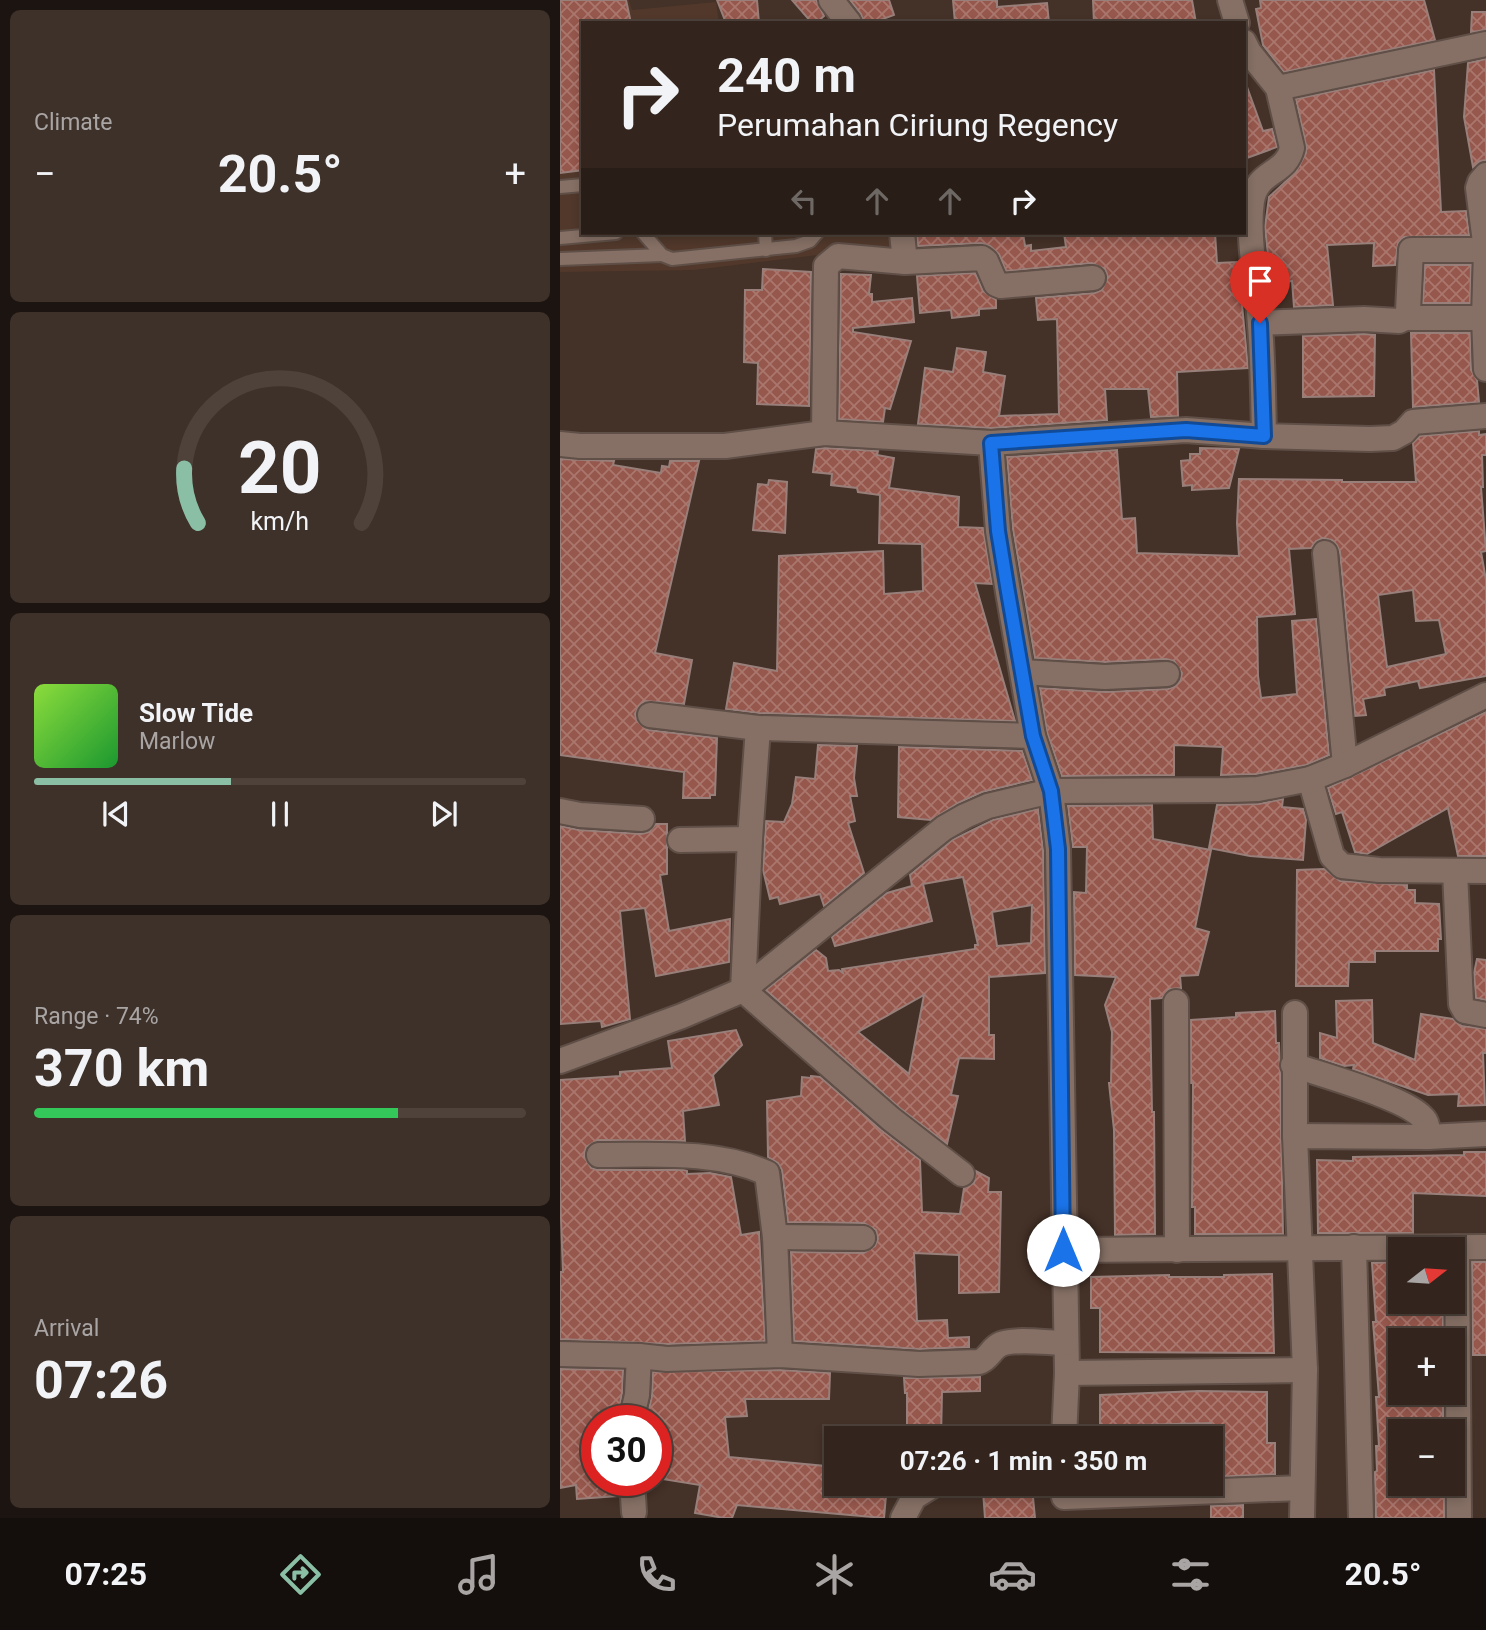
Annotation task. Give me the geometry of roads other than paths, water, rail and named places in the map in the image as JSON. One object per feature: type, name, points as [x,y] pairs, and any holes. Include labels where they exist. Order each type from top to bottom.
[{"type":"street","points":[[831,0],[847,21]]},
{"type":"street","points":[[1230,0],[1236,21]]},
{"type":"street","points":[[1278,88],[1486,44]]},
{"type":"street","points":[[1246,45],[1278,88],[1292,148],[1279,169],[1258,182],[1252,200],[1264,436]]},
{"type":"street","points":[[1486,175],[1479,182],[1478,188],[1486,250],[1486,369]]},
{"type":"street","points":[[902,235],[905,262]]},
{"type":"street","points":[[1405,318],[1411,250],[1486,250]]},
{"type":"street","points":[[824,433],[826,266],[838,256],[905,262],[982,258],[996,284],[1001,286],[1093,278]]},
{"type":"street","points":[[1260,323],[1484,318]]},
{"type":"street","points":[[560,444],[725,446],[824,433],[991,443],[1186,430],[1264,436],[1370,439],[1393,438],[1404,432],[1413,422],[1486,416]]},
{"type":"street","points":[[991,443],[998,531],[1033,736],[1051,791],[1058,849],[1067,1373],[1065,1426]]},
{"type":"street","points":[[1325,553],[1345,765]]},
{"type":"street","points":[[1023,672],[1105,677],[1167,674]]},
{"type":"street","points":[[560,1061],[682,1016],[743,990],[944,828],[988,806],[1051,791],[1258,789],[1310,779],[1345,765],[1486,695]]},
{"type":"street","points":[[650,715],[758,728],[1033,736]]},
{"type":"street","points":[[743,990],[758,728]]},
{"type":"street","points":[[1310,779],[1332,856],[1342,866],[1379,870],[1485,870]]},
{"type":"street","points":[[560,811],[642,819]]},
{"type":"street","points":[[680,840],[750,839]]},
{"type":"street","points":[[1455,871],[1461,1004],[1465,1011],[1486,1015]]},
{"type":"street","points":[[743,990],[891,1119],[962,1174]]},
{"type":"street","points":[[1176,1002],[1177,1250]]},
{"type":"street","points":[[1295,1013],[1293,1065],[1305,1370],[1302,1518]]},
{"type":"street","points":[[1293,1065],[1393,1100],[1415,1111],[1427,1124],[1428,1137]]},
{"type":"street","points":[[1295,1136],[1428,1137],[1486,1134]]},
{"type":"street","points":[[599,1155],[682,1155],[738,1162],[767,1173],[775,1237],[780,1356]]},
{"type":"street","points":[[775,1237],[863,1238]]},
{"type":"street","points":[[1354,1247],[1361,1518]]},
{"type":"street","points":[[1063,1250],[1388,1247]]},
{"type":"street","points":[[1465,1247],[1486,1247]]},
{"type":"street","points":[[1457,1314],[1459,1518]]},
{"type":"street","points":[[560,1354],[667,1359],[780,1356],[919,1364],[979,1362],[1004,1343],[1066,1343]]},
{"type":"street","points":[[635,1405],[639,1356]]},
{"type":"street","points":[[1067,1373],[1305,1370]]},
{"type":"street","points":[[1063,1500],[1301,1488]]},
{"type":"street","points":[[633,1496],[634,1512]]},
{"type":"street","points":[[903,1518],[916,1496]]},
{"type":"lane","points":[[560,187],[581,185]]},
{"type":"lane","points":[[560,237],[588,235]]},
{"type":"lane","points":[[645,235],[662,255]]},
{"type":"lane","points":[[765,235],[766,250]]},
{"type":"lane","points":[[560,258],[662,255],[673,259],[803,244],[815,235]]}]
